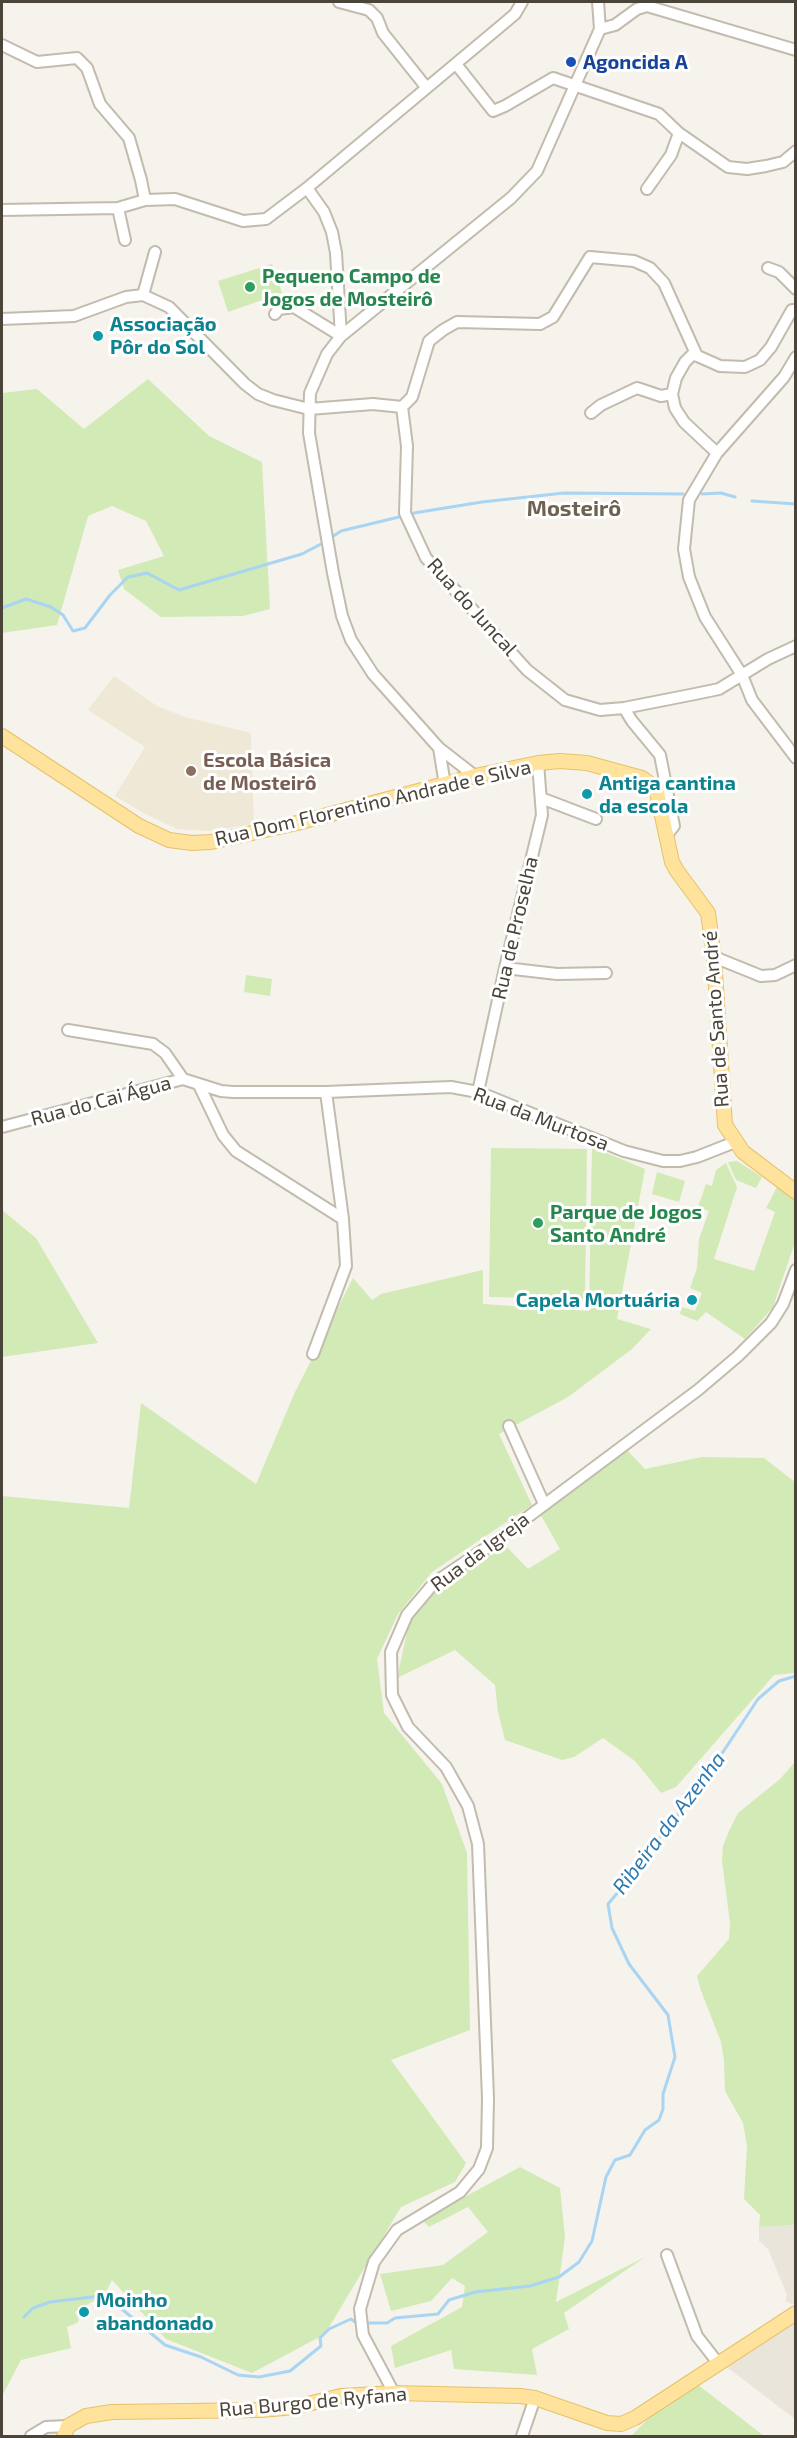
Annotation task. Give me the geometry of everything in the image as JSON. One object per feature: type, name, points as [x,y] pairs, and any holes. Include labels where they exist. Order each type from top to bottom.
[{"type":"main road","name":"Rua Dom Florentino Andrade e Silva","points":[[2,736],[139,826],[169,840],[192,843],[211,842],[297,823],[475,776],[538,763],[560,761],[587,763],[642,778],[656,788],[665,831]]},
{"type":"main road","name":"Rua de Santo André","points":[[665,831],[677,872],[702,902],[708,913],[714,957],[723,1118],[735,1143],[795,1192]]},
{"type":"main road","name":"Rua Burgo de Ryfana","points":[[66,2431],[86,2416],[112,2412],[295,2408],[341,2396],[394,2393],[508,2394],[535,2398],[607,2423],[621,2424],[635,2418],[792,2315]]},
{"type":"street","points":[[339,2],[369,10],[377,18],[383,33],[426,87]]},
{"type":"street","points":[[2,210],[118,208],[145,200],[175,199],[243,221],[266,219],[307,188],[515,14],[522,2]]},
{"type":"street","points":[[475,776],[439,748],[373,674],[351,640],[342,616],[333,573],[309,433],[310,393],[327,354],[341,336],[530,180],[543,160],[573,86],[600,29],[598,2]]},
{"type":"street","points":[[600,29],[615,25],[637,9],[647,6],[795,50]]},
{"type":"street","points":[[2,45],[37,62],[77,58],[87,68],[100,104],[129,138],[145,200]]},
{"type":"street","points":[[456,64],[493,111],[553,78],[659,114],[679,133],[728,167],[747,169],[783,162],[795,151]]},
{"type":"street","points":[[648,189],[671,155],[679,133]]},
{"type":"street","points":[[307,188],[324,212],[332,232],[336,253],[341,336]]},
{"type":"street","points":[[118,208],[125,240]]},
{"type":"street","points":[[144,295],[155,252]]},
{"type":"street","points":[[2,319],[74,316],[126,297],[144,295],[169,308],[245,384],[258,394],[309,409],[373,405],[402,407],[412,397],[429,341],[457,322],[540,324],[553,317],[590,257],[634,261],[650,267],[664,283],[697,356]]},
{"type":"street","points":[[768,268],[779,272],[795,289]]},
{"type":"street","points":[[275,314],[279,309],[294,307],[341,336]]},
{"type":"street","points":[[717,453],[684,422],[675,408],[672,394],[676,378],[685,362],[693,354],[720,366],[745,367],[760,360],[771,347],[792,310],[795,310]]},
{"type":"street","points":[[795,357],[784,377],[717,453],[689,500],[684,549],[689,577],[705,617],[742,675],[752,700],[795,758]]},
{"type":"street","points":[[591,413],[601,405],[637,388],[661,396],[672,394]]},
{"type":"street","name":"Rua do Juncal","points":[[402,407],[407,447],[405,513],[426,558],[527,670],[565,700],[600,710],[624,708],[719,688],[795,646]]},
{"type":"street","points":[[624,708],[660,755],[674,826],[665,831]]},
{"type":"street","points":[[439,748],[445,785]]},
{"type":"street","name":"Rua de Proselha","points":[[478,1092],[542,815],[538,763]]},
{"type":"street","points":[[541,798],[596,819]]},
{"type":"street","points":[[714,957],[761,976],[775,975],[795,965]]},
{"type":"street","points":[[505,968],[557,974],[606,973]]},
{"type":"street","points":[[68,1030],[153,1044],[165,1053],[183,1079]]},
{"type":"street","name":"Rua do Cai Água","points":[[2,1127],[183,1079],[199,1085]]},
{"type":"street","points":[[199,1085],[224,1135],[236,1151],[343,1219]]},
{"type":"street","name":"Rua da Murtosa","points":[[199,1085],[233,1092],[326,1092],[451,1087],[478,1092],[644,1157],[663,1161],[680,1161],[715,1152],[735,1143]]},
{"type":"street","points":[[313,1354],[346,1266],[343,1219],[326,1092]]},
{"type":"street","name":"Rua da Igreja","points":[[394,2393],[363,2335],[360,2309],[374,2262],[397,2230],[460,2192],[479,2169],[487,2148],[488,2098],[478,1844],[468,1806],[446,1767],[408,1726],[392,1695],[391,1652],[407,1615],[434,1583],[698,1390],[738,1356],[771,1323],[783,1304],[795,1270]]},
{"type":"street","points":[[509,1426],[544,1504]]},
{"type":"street","points":[[667,2255],[697,2336],[718,2363]]},
{"type":"street","points":[[522,2436],[535,2398]]},
{"type":"street","points":[[31,2436],[46,2427],[66,2431]]},
{"type":"shaded area","name":"Escola Básica de Mosteirô","points":[[114,676],[157,706],[185,717],[251,733],[254,824],[208,831],[177,829],[115,796],[145,747],[88,710]]},
{"type":"shaded area","points":[[795,2225],[796,2302],[792,2304],[785,2301],[787,2295],[768,2249],[759,2241],[759,2227]]},
{"type":"shaded area","points":[[795,2319],[795,2419],[724,2365]]},
{"type":"green space","name":"Pequeno Campo de Jogos de Mosteirô","points":[[272,264],[282,293],[228,312],[218,281]]},
{"type":"green space","points":[[148,379],[209,436],[262,462],[270,609],[243,616],[161,617],[124,589],[118,570],[164,556],[146,521],[112,506],[88,516],[57,625],[2,633],[2,393],[37,389],[84,429]]},
{"type":"green space","points":[[246,975],[272,979],[270,996],[244,992]]},
{"type":"green space","points":[[592,1147],[645,1169],[617,1319],[651,1329],[632,1349],[568,1397],[499,1434],[532,1505],[432,1572],[398,1614],[377,1659],[384,1713],[442,1784],[467,1853],[470,2030],[391,2060],[466,2163],[455,2182],[401,2207],[325,2334],[252,2373],[166,2339],[112,2280],[105,2294],[75,2312],[79,2320],[67,2327],[71,2348],[21,2360],[2,2396],[2,1496],[129,1508],[141,1403],[256,1484],[295,1392],[353,1278],[372,1300],[381,1294],[483,1270],[483,1304],[589,1311]]},
{"type":"green space","name":"Parque de Jogos Santo André","points":[[491,1148],[587,1149],[585,1299],[489,1297]]},
{"type":"green space","points":[[737,1161],[762,1177],[756,1188],[736,1180],[728,1162]]},
{"type":"green space","points":[[726,1163],[737,1187],[714,1259],[754,1271],[775,1212],[766,1208],[777,1187],[795,1201],[795,1242],[773,1307],[745,1339],[706,1312],[697,1321],[680,1314],[682,1307],[695,1311],[702,1293],[690,1288],[697,1268],[699,1239],[709,1211],[698,1207],[706,1184],[712,1186],[716,1170]]},
{"type":"green space","points":[[657,1172],[685,1181],[679,1202],[652,1194]]},
{"type":"green space","points":[[2,1210],[36,1238],[98,1343],[2,1357]]},
{"type":"green space","points":[[625,1448],[645,1469],[702,1457],[764,1458],[795,1482],[795,1673],[774,1675],[676,1787],[661,1793],[635,1761],[603,1738],[574,1757],[562,1760],[505,1740],[498,1712],[495,1685],[455,1650],[397,1678],[409,1623],[433,1592],[504,1544],[528,1569],[560,1549],[539,1512]]},
{"type":"green space","points":[[795,1762],[795,2225],[759,2227],[760,2215],[744,2199],[747,2146],[743,2123],[725,2091],[721,2042],[697,1976],[729,1939],[730,1923],[722,1861],[723,1846],[729,1831],[738,1813],[780,1779]]},
{"type":"green space","points":[[520,2167],[560,2188],[565,2237],[556,2302],[645,2257],[564,2313],[569,2329],[532,2349],[537,2375],[454,2369],[451,2350],[395,2368],[391,2346],[462,2307],[465,2286],[452,2278],[431,2301],[391,2311],[380,2274],[443,2265],[488,2232],[468,2207],[429,2227],[422,2220]]},
{"type":"green space","points":[[697,2384],[764,2436],[631,2436],[647,2420]]},
{"type":"waterway","points":[[414,513],[482,502],[564,493],[683,494]]},
{"type":"waterway","points":[[702,494],[721,493],[735,497]]},
{"type":"waterway","points":[[752,501],[796,504]]},
{"type":"waterway","points":[[332,537],[341,531],[399,517]]},
{"type":"waterway","points":[[2,608],[26,599],[51,607],[63,615],[73,631],[85,628],[110,595],[128,577],[147,573],[179,590],[302,554],[321,544]]},
{"type":"waterway","name":"Ribeira da Azenha","points":[[366,2323],[387,2323],[395,2318],[438,2314],[449,2300],[475,2292],[530,2286],[559,2277],[579,2262],[592,2241],[606,2177],[615,2160],[630,2155],[645,2130],[659,2120],[663,2109],[663,2094],[675,2057],[668,2015],[629,1964],[612,1928],[608,1904],[625,1884],[643,1853],[657,1841],[678,1815],[684,1795],[723,1752],[758,1699],[779,1681],[796,1676]]},
{"type":"waterway","points":[[24,2317],[33,2308],[50,2302],[100,2296],[110,2301]]},
{"type":"waterway","name":"Ribeira da Azenha","points":[[117,2305],[165,2345],[201,2357],[238,2375],[259,2377],[290,2371],[321,2346],[320,2338],[329,2329],[351,2319],[355,2322]]},
{"type":"place","name":"Agoncida A","points":[[571,62]]},
{"type":"place","name":"Pequeno Campo de Jogos de Mosteirô","points":[[250,287]]},
{"type":"place","name":"Associação Pôr do Sol","points":[[98,336]]},
{"type":"place","name":"Escola Básica de Mosteirô","points":[[191,771]]},
{"type":"place","name":"Antiga cantina da escola","points":[[587,794]]},
{"type":"place","name":"Parque de Jogos Santo André","points":[[538,1223]]},
{"type":"place","name":"Capela Mortuária","points":[[692,1300]]},
{"type":"place","name":"Moinho abandonado","points":[[84,2312]]},
{"type":"district","name":"Mosteirô","points":[[574,509]]}]
